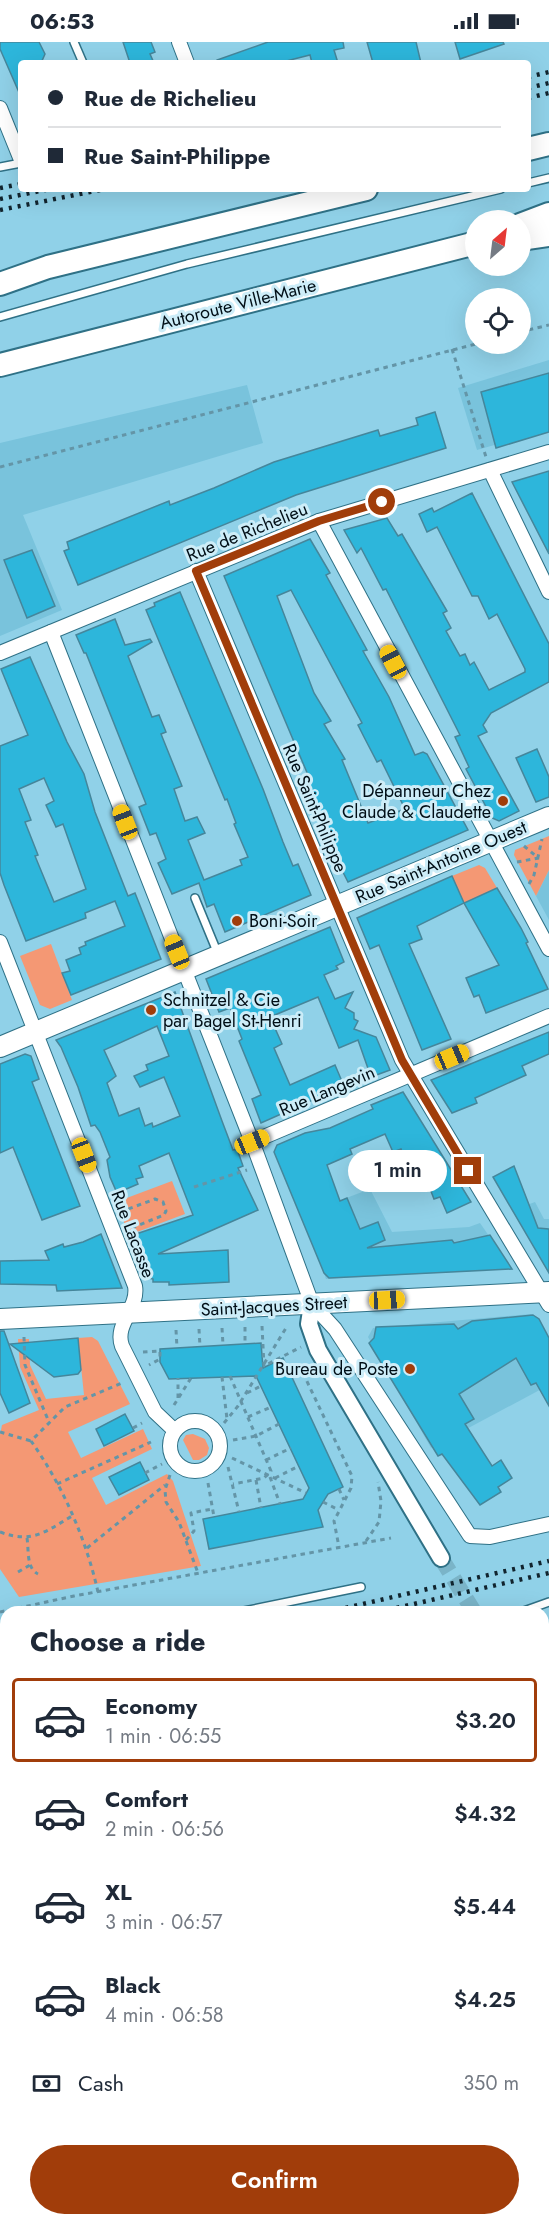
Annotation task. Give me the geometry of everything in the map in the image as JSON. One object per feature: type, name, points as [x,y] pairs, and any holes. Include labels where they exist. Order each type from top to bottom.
[{"type":"highway","points":[[531,148],[549,144]]},
{"type":"highway","points":[[0,277],[354,192]]},
{"type":"highway","points":[[531,221],[549,214]]},
{"type":"highway","points":[[531,237],[549,235]]},
{"type":"highway","name":"Autoroute Ville-Marie","points":[[0,365],[61,347],[465,246]]},
{"type":"highway","points":[[0,284],[48,267]]},
{"type":"main road","name":"Rue Saint-Antoine Ouest","points":[[0,1047],[490,842],[546,826]]},
{"type":"main road","name":"Saint-Jacques Street","points":[[0,1319],[312,1304],[547,1297]]},
{"type":"street","points":[[182,43],[186,60]]},
{"type":"street","points":[[0,108],[18,153]]},
{"type":"street","name":"Rue de Richelieu","points":[[0,653],[319,521],[549,452]]},
{"type":"street","points":[[490,470],[549,592]]},
{"type":"street","points":[[319,521],[549,949]]},
{"type":"street","name":"Rue Saint-Philippe","points":[[196,571],[336,906],[411,1076],[547,1297]]},
{"type":"street","points":[[51,632],[303,1273],[312,1304],[309,1324],[318,1350],[441,1558]]},
{"type":"street","name":"Rue Lacasse","points":[[0,942],[135,1286],[136,1297],[119,1334],[122,1346],[158,1416],[174,1430]]},
{"type":"street","name":"Rue Langevin","points":[[252,1142],[549,1016]]},
{"type":"street","points":[[312,1304],[335,1329],[463,1527],[474,1538],[549,1524]]},
{"type":"lane","points":[[75,42],[82,60]]},
{"type":"lane","points":[[0,167],[18,162]]},
{"type":"lane","points":[[531,182],[549,178]]},
{"type":"lane","points":[[0,317],[187,264],[488,192]]},
{"type":"lane","points":[[195,898],[219,955]]},
{"type":"lane","points":[[268,1606],[362,1587]]},
{"type":"path","points":[[531,329],[549,325]]},
{"type":"path","points":[[0,467],[465,347]]},
{"type":"path","points":[[452,350],[490,470]]},
{"type":"path","points":[[527,885],[534,875],[546,826]]},
{"type":"path","points":[[523,843],[539,858]]},
{"type":"path","points":[[515,862],[539,858]]},
{"type":"path","points":[[194,1187],[249,1169]]},
{"type":"path","points":[[118,1213],[155,1199],[161,1200],[165,1208],[166,1213],[161,1217],[125,1231]]},
{"type":"path","points":[[262,1326],[264,1366]]},
{"type":"path","points":[[245,1327],[245,1344]]},
{"type":"path","points":[[222,1328],[224,1346]]},
{"type":"path","points":[[222,1377],[226,1421],[247,1393],[286,1328]]},
{"type":"path","points":[[199,1329],[200,1347]]},
{"type":"path","points":[[176,1330],[177,1348]]},
{"type":"path","points":[[24,1337],[25,1365],[49,1422]]},
{"type":"path","points":[[264,1366],[301,1347]]},
{"type":"path","points":[[142,1352],[160,1352],[160,1359],[149,1365]]},
{"type":"path","points":[[313,1369],[303,1373],[352,1476],[351,1488],[334,1521],[339,1547]]},
{"type":"path","points":[[230,1376],[267,1460],[271,1471],[269,1476],[280,1504]]},
{"type":"path","points":[[178,1378],[178,1400]]},
{"type":"path","points":[[174,1405],[191,1378]]},
{"type":"path","points":[[31,1441],[65,1407],[122,1383]]},
{"type":"path","points":[[247,1393],[261,1386]]},
{"type":"path","points":[[248,1417],[272,1407]]},
{"type":"path","points":[[133,1428],[142,1423]]},
{"type":"path","points":[[233,1440],[256,1436],[279,1424]]},
{"type":"path","points":[[0,1432],[31,1441],[57,1484],[87,1548],[98,1592]]},
{"type":"path","points":[[57,1484],[152,1442]]},
{"type":"path","points":[[267,1460],[291,1448]]},
{"type":"path","points":[[232,1458],[306,1493]]},
{"type":"path","points":[[145,1473],[162,1464]]},
{"type":"path","points":[[275,1478],[299,1466]]},
{"type":"path","points":[[228,1467],[239,1512]]},
{"type":"path","points":[[170,1475],[166,1502],[186,1540],[198,1573]]},
{"type":"path","points":[[233,1484],[269,1476]]},
{"type":"path","points":[[256,1480],[261,1508]]},
{"type":"path","points":[[365,1542],[379,1522],[381,1501],[377,1486],[379,1480]]},
{"type":"path","points":[[208,1483],[214,1517]]},
{"type":"path","points":[[87,1548],[167,1484]]},
{"type":"path","points":[[339,1489],[344,1500]]},
{"type":"path","points":[[323,1502],[339,1510]]},
{"type":"path","points":[[186,1540],[194,1531],[191,1513],[212,1509]]},
{"type":"path","points":[[0,1532],[27,1538],[39,1536],[72,1516]]},
{"type":"path","points":[[27,1538],[30,1565],[38,1574]]},
{"type":"path","points":[[29,1606],[391,1538]]},
{"type":"path","points":[[18,1572],[30,1565]]},
{"type":"shaded area","points":[[549,360],[549,429],[477,450],[458,388]]},
{"type":"shaded area","points":[[247,385],[263,443],[23,515],[62,610],[0,636],[0,443]]},
{"type":"shaded area","points":[[549,836],[549,870],[536,896],[514,855],[515,850]]},
{"type":"shaded area","points":[[479,865],[485,868],[497,888],[464,903],[452,876]]},
{"type":"shaded area","points":[[549,870],[549,920],[536,896]]},
{"type":"shaded area","points":[[51,944],[72,1000],[50,1009],[40,1005],[20,956]]},
{"type":"shaded area","points":[[172,1181],[185,1214],[129,1235],[116,1202]]},
{"type":"shaded area","points":[[370,1189],[392,1232],[469,1227],[480,1223],[512,1269],[326,1279],[304,1214]]},
{"type":"shaded area","points":[[535,1202],[544,1219],[549,1219],[549,1269],[513,1210]]},
{"type":"shaded area","points":[[531,1314],[539,1318],[549,1336],[549,1385],[431,1448],[368,1337],[373,1328]]},
{"type":"shaded area","points":[[92,1337],[98,1341],[130,1404],[68,1432],[81,1458],[143,1429],[152,1449],[92,1478],[106,1505],[167,1474],[173,1481],[201,1566],[19,1597],[0,1569],[0,1435],[2,1425],[39,1410],[20,1367],[18,1339],[29,1339],[30,1365],[46,1399],[84,1395],[78,1338]]},
{"type":"shaded area","points":[[193,1434],[205,1439],[209,1448],[207,1455],[199,1460],[193,1460],[183,1440],[186,1435]]},
{"type":"building","points":[[0,42],[39,42],[45,54],[42,60],[18,60],[18,90],[0,49]]},
{"type":"building","points":[[123,42],[151,42],[155,52],[150,54],[153,60],[129,60]]},
{"type":"building","points":[[268,42],[343,42],[344,48],[334,50],[337,60],[311,60],[310,55],[290,60],[217,60]]},
{"type":"building","points":[[367,42],[416,42],[420,60],[372,60]]},
{"type":"building","points":[[455,42],[503,42],[504,44],[460,59]]},
{"type":"building","points":[[549,373],[549,432],[496,448],[481,392]]},
{"type":"building","points":[[435,412],[446,448],[296,495],[78,585],[64,551],[69,549],[67,542],[169,501],[170,505],[214,488],[274,462],[378,430],[380,436],[418,425],[416,418]]},
{"type":"building","points":[[549,471],[549,554],[512,482]]},
{"type":"building","points":[[472,493],[549,644],[549,682],[491,713],[483,725],[487,732],[478,736],[519,811],[499,821],[492,818],[466,769],[469,767],[455,737],[460,735],[386,589],[383,590],[361,548],[357,553],[344,530],[387,518],[398,536],[402,534],[447,611],[443,613],[451,628],[446,631],[460,656],[465,654],[470,665],[474,662],[489,690],[525,672],[525,669],[497,614],[489,619],[478,596],[472,596],[437,527],[427,532],[419,514],[432,508],[434,512]]},
{"type":"building","points":[[310,539],[330,573],[326,575],[367,650],[363,651],[389,697],[415,755],[423,752],[427,754],[468,830],[348,882],[320,827],[324,825],[304,777],[308,775],[224,576]],"holes":[[[291,590],[362,723],[358,725],[377,762],[381,760],[405,809],[368,823],[342,760],[345,759],[324,724],[331,721],[314,693],[277,596]]]},
{"type":"building","points":[[32,550],[55,606],[27,618],[4,560]]},
{"type":"building","points":[[180,592],[293,866],[298,864],[311,895],[225,932],[214,904],[207,907],[199,883],[172,894],[158,863],[166,859],[156,833],[150,835],[139,807],[146,804],[86,653],[76,635],[115,619],[125,645],[150,639],[152,642],[128,656],[152,717],[159,715],[166,732],[161,734],[182,786],[174,789],[185,821],[197,817],[205,833],[188,840],[204,880],[242,865],[240,860],[248,857],[234,824],[236,823],[227,799],[225,800],[146,610],[155,606],[154,603]]},
{"type":"building","points":[[30,657],[67,742],[84,774],[95,812],[128,896],[135,893],[161,959],[71,995],[62,973],[70,971],[66,960],[81,954],[79,948],[86,945],[85,942],[125,926],[115,901],[85,913],[86,918],[26,941],[0,873],[0,746],[28,735],[1,669]],"holes":[[[44,778],[54,801],[46,805],[56,827],[63,824],[86,889],[54,902],[35,856],[38,855],[25,822],[31,820],[19,789]]]},
{"type":"building","points":[[537,749],[549,777],[549,797],[536,802],[516,758]]},
{"type":"building","points":[[452,876],[464,903],[417,926],[422,939],[409,944],[451,1039],[422,1050],[379,945],[370,949],[357,918]]},
{"type":"building","points":[[497,888],[521,928],[548,989],[486,1013],[479,995],[474,997],[466,978],[499,965],[464,903]]},
{"type":"building","points":[[330,927],[344,962],[336,966],[338,969],[324,975],[335,999],[353,992],[345,1008],[354,1013],[354,1019],[358,1021],[354,1029],[376,1037],[390,1070],[371,1077],[358,1040],[339,1048],[318,997],[270,1017],[282,1044],[274,1048],[290,1085],[335,1065],[344,1086],[261,1123],[252,1099],[261,1095],[239,1041],[242,1039],[230,1008],[219,1012],[206,979]]},
{"type":"building","points":[[175,992],[233,1150],[237,1149],[243,1166],[238,1168],[258,1210],[158,1254],[228,1250],[229,1282],[169,1285],[169,1282],[153,1282],[153,1279],[149,1278],[133,1235],[193,1215],[169,1153],[139,1166],[143,1177],[136,1179],[138,1184],[117,1193],[110,1177],[107,1160],[110,1157],[100,1132],[95,1125],[91,1126],[78,1087],[56,1040]],"holes":[[[157,1026],[169,1056],[146,1065],[148,1070],[134,1076],[140,1087],[164,1077],[180,1116],[153,1127],[152,1123],[145,1126],[139,1108],[119,1116],[107,1083],[116,1076],[104,1050]]]},
{"type":"building","points":[[549,1032],[549,1054],[522,1066],[526,1075],[475,1098],[477,1103],[452,1113],[431,1080]]},
{"type":"building","points":[[25,1054],[31,1056],[39,1079],[32,1082],[80,1206],[42,1220],[13,1147],[0,1153],[0,1064]]},
{"type":"building","points":[[403,1092],[471,1202],[447,1213],[440,1197],[434,1199],[417,1155],[405,1159],[401,1149],[393,1152],[385,1134],[350,1149],[352,1154],[327,1165],[340,1201],[347,1198],[360,1229],[378,1222],[385,1240],[367,1248],[452,1240],[454,1243],[490,1235],[512,1269],[329,1278],[324,1273],[274,1152],[277,1145],[305,1133],[330,1128],[373,1109],[371,1105]]},
{"type":"building","points":[[514,1166],[538,1228],[549,1229],[549,1273],[493,1177]]},
{"type":"building","points":[[101,1234],[122,1288],[57,1291],[56,1285],[0,1284],[0,1261],[49,1260],[45,1251],[63,1244],[64,1247],[83,1242]]},
{"type":"building","points":[[533,1315],[539,1319],[549,1338],[549,1406],[536,1383],[531,1385],[516,1358],[459,1394],[474,1419],[465,1424],[492,1466],[501,1460],[512,1478],[498,1487],[501,1492],[480,1505],[442,1454],[438,1456],[369,1343],[374,1338],[376,1327],[454,1324],[458,1329],[472,1321]]},
{"type":"building","points":[[0,1331],[4,1331],[30,1403],[9,1413],[0,1393]]},
{"type":"building","points":[[78,1338],[81,1370],[78,1374],[54,1377],[10,1344]]},
{"type":"building","points":[[261,1343],[263,1368],[283,1358],[343,1487],[328,1494],[318,1510],[323,1527],[209,1549],[203,1519],[303,1499],[309,1488],[256,1376],[169,1379],[160,1362],[160,1349]]},
{"type":"building","points":[[125,1414],[134,1431],[104,1446],[96,1429]]},
{"type":"building","points":[[140,1462],[149,1480],[119,1495],[109,1477]]},
{"type":"tunnel","points":[[441,1558],[470,1606]]},
{"type":"railway","points":[[531,76],[549,72]]},
{"type":"railway","points":[[531,87],[549,83]]},
{"type":"railway","points":[[531,97],[549,93]]},
{"type":"railway","points":[[0,188],[18,185]]},
{"type":"railway","points":[[0,199],[35,192]]},
{"type":"railway","points":[[0,210],[90,192]]},
{"type":"railway","points":[[354,1606],[549,1561]]},
{"type":"railway","points":[[405,1606],[549,1573]]},
{"type":"place","name":"Dépanneur Chez Claude & Claudette","points":[[503,801]]},
{"type":"place","name":"Boni-Soir","points":[[237,921]]},
{"type":"place","name":"Schnitzel & Cie par Bagel St-Henri","points":[[151,1010]]},
{"type":"place","name":"Bureau de Poste","points":[[410,1369]]},
{"type":"route","points":[[382,502],[319,521],[196,571],[402,1060],[468,1171]]}]
